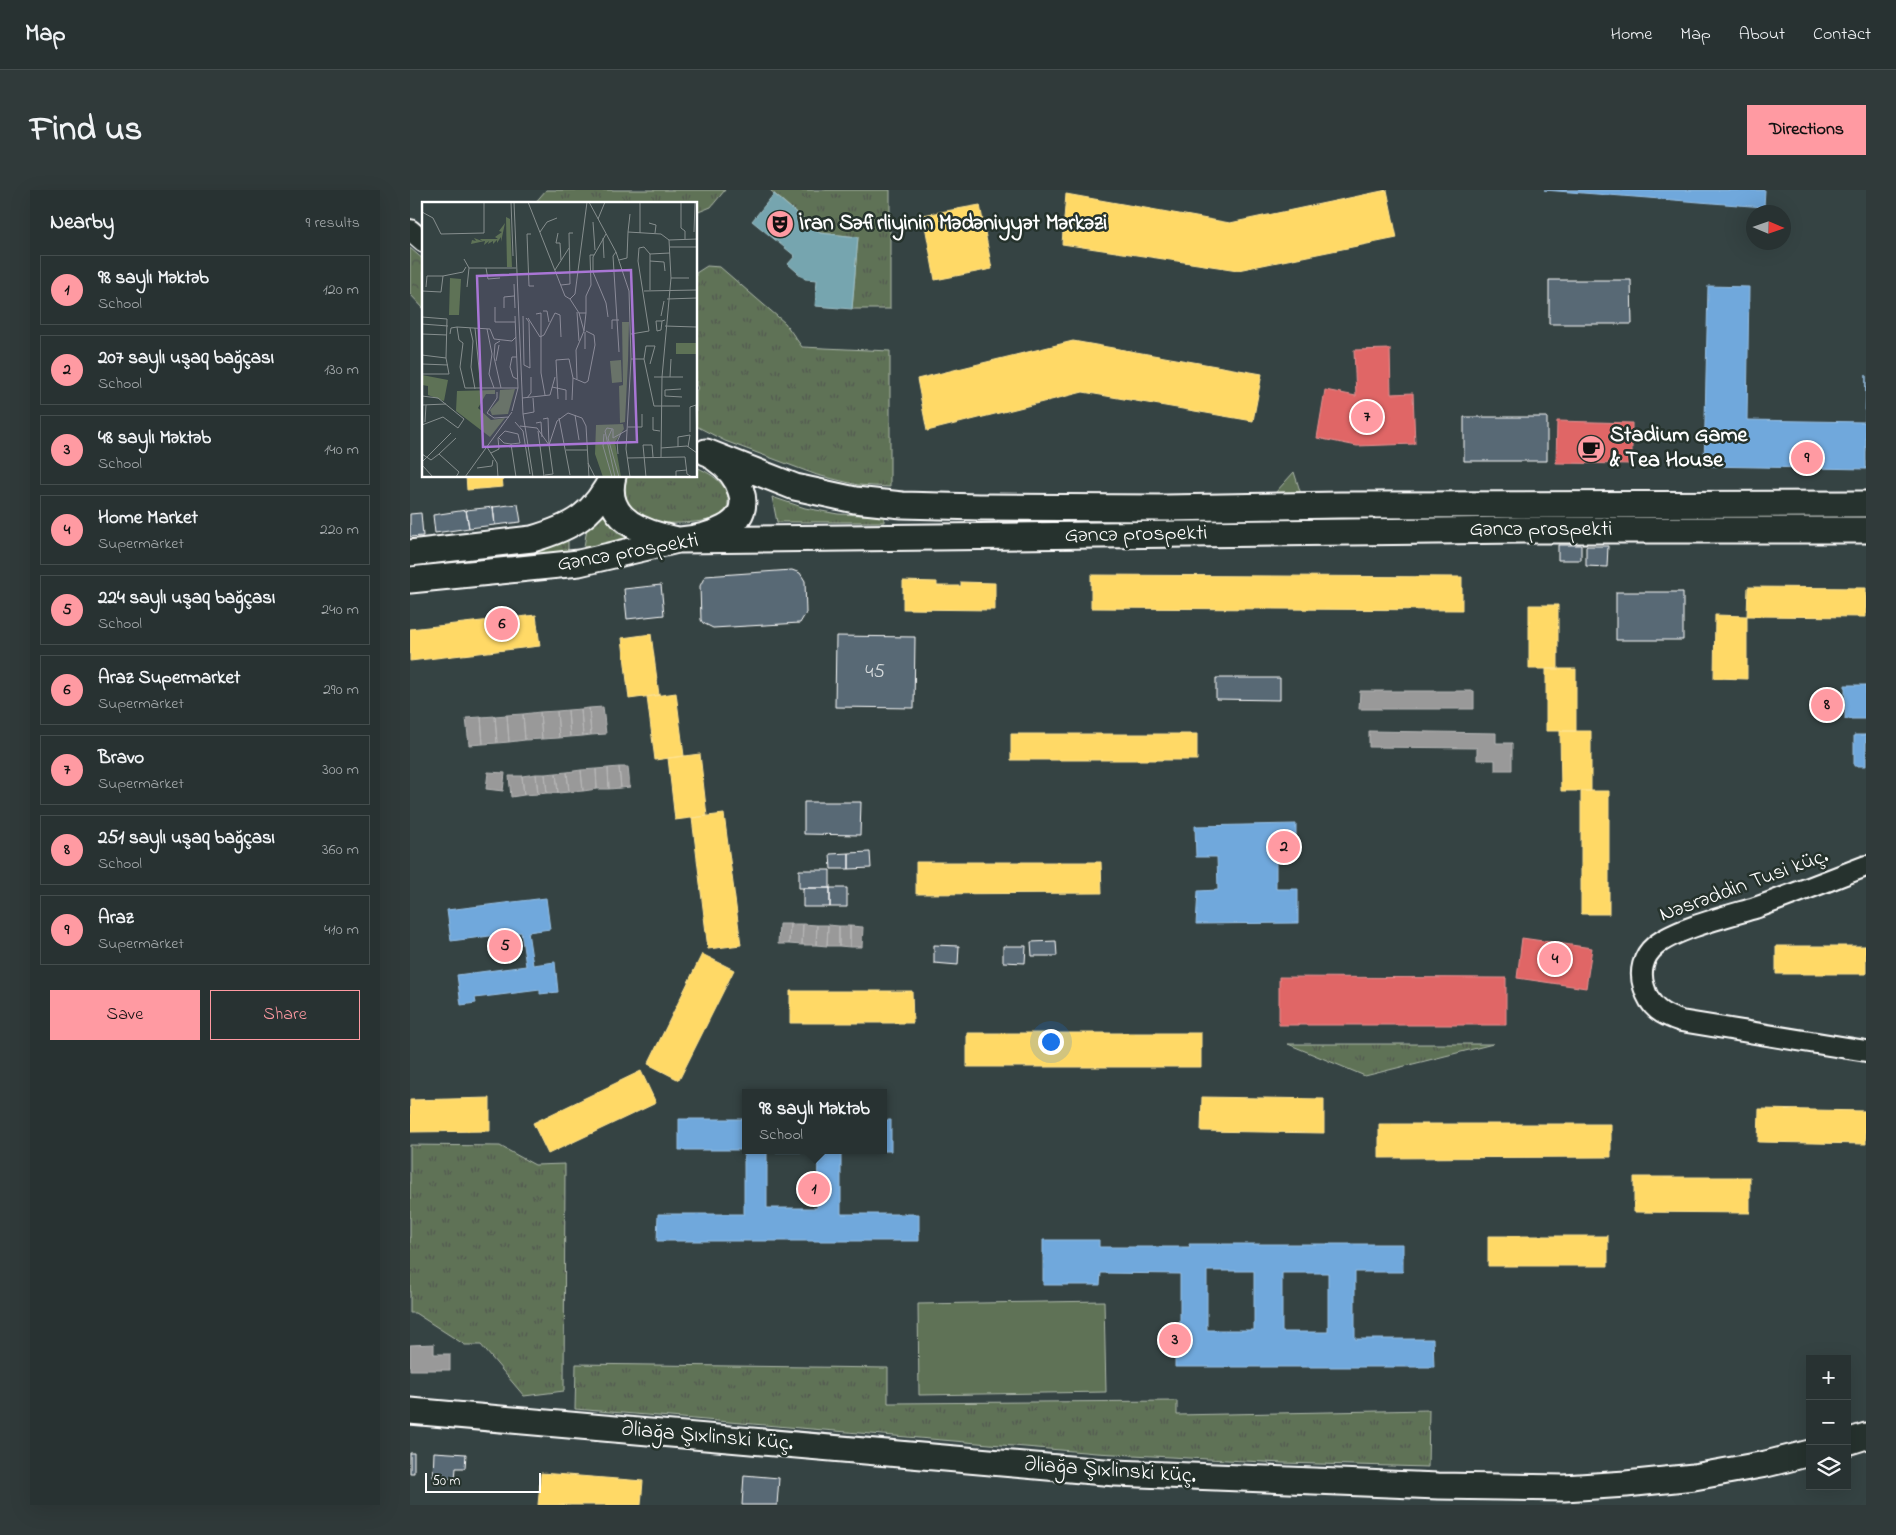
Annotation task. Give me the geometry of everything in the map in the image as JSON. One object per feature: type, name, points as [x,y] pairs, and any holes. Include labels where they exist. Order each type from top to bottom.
[{"type":"main road","name":"Gəncə prospekti","points":[[701,450],[795,487],[855,500],[902,505],[1166,508],[1340,505],[1866,504]]},
{"type":"main road","points":[[613,478],[611,498],[616,510],[625,520],[645,531],[678,540],[718,532],[730,525],[741,512],[743,495],[733,474],[725,465],[701,450]]},
{"type":"main road","name":"Gəncə prospekti","points":[[410,553],[532,539],[551,533],[590,511],[605,493],[612,478]]},
{"type":"main road","name":"Gəncə prospekti","points":[[410,580],[579,563],[678,540],[1532,530],[1866,530]]},
{"type":"main road","name":"Əliağa Şıxlinski küç.","points":[[410,1411],[1115,1473],[1438,1486],[1564,1488],[1626,1484],[1694,1477],[1766,1464],[1806,1454]]},
{"type":"main road","points":[[1851,1441],[1866,1436]]},
{"type":"street","points":[[410,230],[422,240]]},
{"type":"street","name":"Nəsrəddin Tusi küç.","points":[[1866,866],[1762,905],[1670,936],[1654,946],[1645,959],[1641,976],[1644,990],[1652,1004],[1664,1015],[1681,1021],[1866,1051]]},
{"type":"green space","points":[[546,190],[725,190],[711,207],[698,212],[698,202],[536,202]]},
{"type":"green space","points":[[770,190],[890,190],[890,309],[852,309],[858,237],[820,233]]},
{"type":"green space","points":[[410,248],[422,258],[422,307],[410,294]]},
{"type":"green space","points":[[707,266],[720,267],[785,323],[802,347],[890,351],[890,487],[858,485],[817,475],[725,441],[698,427],[698,272]]},
{"type":"green space","points":[[698,468],[718,480],[725,490],[728,502],[726,511],[716,518],[694,522],[654,523],[638,519],[624,501],[625,478],[698,478]]},
{"type":"green space","points":[[1294,472],[1301,494],[1275,493]]},
{"type":"green space","points":[[772,497],[805,508],[838,514],[884,516],[884,522],[777,522]]},
{"type":"green space","points":[[605,512],[615,530],[632,540],[584,547],[587,528]]},
{"type":"green space","points":[[568,534],[568,552],[527,556],[527,550]]},
{"type":"green space","points":[[1288,1044],[1493,1044],[1365,1076]]},
{"type":"green space","points":[[410,1145],[500,1146],[535,1165],[565,1164],[564,1391],[524,1396],[481,1345],[465,1345],[415,1313],[410,1313]]},
{"type":"green space","points":[[1104,1301],[1106,1392],[919,1395],[918,1304]]},
{"type":"green space","points":[[576,1364],[888,1368],[888,1403],[1177,1401],[1177,1415],[1429,1410],[1428,1467],[1282,1463],[1096,1453],[575,1409]]},
{"type":"building: Homes","points":[[1387,190],[1397,238],[1238,270],[1062,244],[1066,194],[1230,223]]},
{"type":"building: Homes","points":[[980,205],[992,269],[935,280],[923,215]]},
{"type":"building: Homes","points":[[1073,341],[1262,374],[1253,421],[1083,392],[927,431],[917,379]]},
{"type":"building: Homes","points":[[466,478],[502,478],[503,487],[467,490]]},
{"type":"building: Homes","points":[[1091,575],[1462,577],[1462,610],[1091,608]]},
{"type":"building: Homes","points":[[903,581],[937,582],[937,586],[961,586],[961,582],[995,583],[995,610],[903,609]]},
{"type":"building: Homes","points":[[1748,587],[1866,588],[1866,617],[1747,616]]},
{"type":"building: Homes","points":[[1529,605],[1558,605],[1558,669],[1529,669]]},
{"type":"building: Homes","points":[[536,615],[540,646],[410,661],[410,629]]},
{"type":"building: Homes","points":[[1715,615],[1747,616],[1747,679],[1714,678]]},
{"type":"building: Homes","points":[[651,634],[659,695],[629,699],[622,638]]},
{"type":"building: Homes","points":[[1546,669],[1576,669],[1576,731],[1546,731]]},
{"type":"building: Homes","points":[[676,693],[684,756],[655,760],[647,697]]},
{"type":"building: Homes","points":[[1560,731],[1591,731],[1591,791],[1561,791]]},
{"type":"building: Homes","points":[[1011,734],[1197,734],[1197,760],[1011,760]]},
{"type":"building: Homes","points":[[700,754],[707,816],[675,820],[668,758]]},
{"type":"building: Homes","points":[[1581,791],[1609,791],[1609,914],[1581,914]]},
{"type":"building: Homes","points":[[724,814],[741,945],[708,949],[692,818]]},
{"type":"building: Homes","points":[[916,862],[1101,862],[1102,893],[916,894]]},
{"type":"building: Homes","points":[[1776,946],[1866,946],[1866,974],[1776,974]]},
{"type":"building: Homes","points":[[702,954],[734,970],[679,1080],[648,1064]]},
{"type":"building: Homes","points":[[790,991],[912,991],[913,1023],[790,1023]]},
{"type":"building: Homes","points":[[967,1033],[1201,1033],[1201,1067],[967,1067]]},
{"type":"building: Homes","points":[[641,1071],[656,1103],[548,1154],[533,1123]]},
{"type":"building: Homes","points":[[1202,1097],[1324,1099],[1324,1133],[1201,1131]]},
{"type":"building: Homes","points":[[490,1098],[490,1131],[410,1132],[410,1100]]},
{"type":"building: Homes","points":[[1759,1109],[1866,1111],[1866,1144],[1758,1142]]},
{"type":"building: Homes","points":[[1379,1124],[1611,1124],[1611,1157],[1379,1158]]},
{"type":"building: Homes","points":[[1634,1177],[1750,1177],[1750,1213],[1634,1212]]},
{"type":"building: Homes","points":[[1488,1236],[1608,1236],[1608,1266],[1488,1266]]},
{"type":"building: Homes","points":[[541,1473],[643,1481],[641,1505],[538,1505]]},
{"type":"building: Shops","points":[[1390,349],[1391,394],[1413,393],[1415,444],[1357,446],[1317,438],[1325,390],[1356,396],[1354,350]]},
{"type":"building: Shops","points":[[1557,421],[1632,423],[1632,464],[1556,463]]},
{"type":"building: Shops","points":[[1522,938],[1592,948],[1586,988],[1517,978]]},
{"type":"building: Shops","points":[[1279,977],[1506,978],[1506,1025],[1279,1025]]},
{"type":"building: Schools","points":[[1544,190],[1765,190],[1764,205],[1746,206]]},
{"type":"building: Schools","points":[[1708,286],[1749,287],[1747,420],[1865,422],[1866,375],[1866,469],[1704,466]]},
{"type":"building: Schools","points":[[1845,685],[1866,685],[1866,719],[1845,719]]},
{"type":"building: Schools","points":[[1854,735],[1866,735],[1866,766],[1854,766]]},
{"type":"building: Schools","points":[[1296,824],[1296,857],[1276,857],[1276,889],[1298,889],[1298,923],[1196,924],[1198,891],[1218,890],[1217,857],[1196,857],[1195,826]]},
{"type":"building: Schools","points":[[546,898],[550,929],[528,932],[533,965],[555,962],[558,992],[540,994],[540,990],[475,998],[476,1003],[461,1005],[457,975],[526,966],[521,932],[451,941],[447,910]]},
{"type":"building: Schools","points":[[679,1119],[742,1119],[742,1150],[679,1150]]},
{"type":"building: Schools","points":[[887,1120],[891,1120],[891,1151],[887,1151]]},
{"type":"building: Schools","points":[[744,1154],[767,1154],[767,1208],[817,1208],[818,1154],[841,1154],[841,1214],[919,1214],[919,1241],[657,1241],[658,1214],[744,1214]]},
{"type":"building: Schools","points":[[1043,1240],[1099,1240],[1099,1247],[1190,1247],[1189,1244],[1403,1244],[1403,1272],[1355,1272],[1355,1339],[1433,1339],[1434,1367],[1175,1367],[1175,1338],[1180,1338],[1180,1274],[1101,1273],[1100,1285],[1043,1285]],"holes":[[[1207,1271],[1254,1271],[1254,1330],[1207,1330]],[[1282,1273],[1328,1273],[1328,1332],[1282,1332]]]},
{"type":"building: Public","points":[[774,194],[820,233],[858,237],[852,309],[815,306],[817,280],[805,279],[788,264],[795,256],[752,221]]},
{"type":"building: Industry","points":[[1360,691],[1474,691],[1474,709],[1359,709]]},
{"type":"building: Industry","points":[[603,707],[606,734],[591,735],[589,708]]},
{"type":"building: Industry","points":[[589,708],[591,735],[583,736],[581,709]]},
{"type":"building: Industry","points":[[581,709],[583,736],[570,737],[568,710]]},
{"type":"building: Industry","points":[[568,710],[570,737],[559,738],[557,711]]},
{"type":"building: Industry","points":[[557,711],[559,738],[542,739],[540,712]]},
{"type":"building: Industry","points":[[540,712],[542,739],[525,740],[523,714]]},
{"type":"building: Industry","points":[[523,714],[525,740],[509,742],[507,715]]},
{"type":"building: Industry","points":[[507,715],[509,742],[497,743],[495,716]]},
{"type":"building: Industry","points":[[495,716],[497,743],[483,744],[481,717]]},
{"type":"building: Industry","points":[[481,717],[483,744],[469,745],[466,718]]},
{"type":"building: Industry","points":[[1369,731],[1496,733],[1496,743],[1512,743],[1512,770],[1495,770],[1495,760],[1477,760],[1477,748],[1369,747]]},
{"type":"building: Industry","points":[[619,767],[621,788],[609,789],[608,768]]},
{"type":"building: Industry","points":[[619,767],[628,767],[630,787],[621,788]]},
{"type":"building: Industry","points":[[608,768],[609,789],[597,789],[596,769]]},
{"type":"building: Industry","points":[[596,769],[597,789],[583,791],[581,770]]},
{"type":"building: Industry","points":[[581,770],[583,791],[569,792],[567,772]]},
{"type":"building: Industry","points":[[488,772],[505,773],[503,791],[486,789]]},
{"type":"building: Industry","points":[[567,772],[569,792],[558,793],[556,773]]},
{"type":"building: Industry","points":[[556,773],[558,793],[547,793],[545,774]]},
{"type":"building: Industry","points":[[536,774],[545,774],[547,793],[538,794]]},
{"type":"building: Industry","points":[[536,774],[538,794],[524,795],[522,776]]},
{"type":"building: Industry","points":[[509,776],[522,776],[524,795],[511,797]]},
{"type":"building: Industry","points":[[779,924],[790,924],[789,944],[778,944]]},
{"type":"building: Industry","points":[[790,924],[803,924],[802,945],[789,944]]},
{"type":"building: Industry","points":[[803,924],[817,925],[816,945],[802,945]]},
{"type":"building: Industry","points":[[817,925],[828,925],[827,946],[816,945]]},
{"type":"building: Industry","points":[[828,925],[839,926],[839,946],[827,946]]},
{"type":"building: Industry","points":[[839,926],[850,926],[850,947],[839,946]]},
{"type":"building: Industry","points":[[850,926],[863,927],[862,947],[850,947]]},
{"type":"building: Industry","points":[[434,1344],[434,1354],[450,1354],[450,1370],[410,1370],[410,1345]]},
{"type":"building: Other","points":[[1549,280],[1631,280],[1632,324],[1549,324]]},
{"type":"building: Other","points":[[1464,417],[1547,417],[1547,461],[1464,461]]},
{"type":"building: Other","points":[[518,504],[521,522],[495,525],[493,507]]},
{"type":"building: Other","points":[[493,507],[495,525],[469,528],[466,510]]},
{"type":"building: Other","points":[[466,510],[469,528],[435,533],[433,515]]},
{"type":"building: Other","points":[[421,513],[423,536],[410,537],[410,514]]},
{"type":"building: Other","points":[[1558,545],[1581,545],[1581,560],[1558,560]]},
{"type":"building: Other","points":[[1586,546],[1608,546],[1607,567],[1586,566]]},
{"type":"building: Other","points":[[792,570],[800,573],[805,581],[806,613],[800,623],[713,628],[701,620],[700,586],[705,576]]},
{"type":"building: Other","points":[[661,585],[664,615],[627,619],[624,589]]},
{"type":"building: Other","points":[[1616,592],[1683,592],[1683,640],[1616,640]]},
{"type":"building: Other","points":[[836,636],[915,637],[914,708],[835,707]]},
{"type":"building: Other","points":[[1216,678],[1280,678],[1280,700],[1216,699]]},
{"type":"building: Other","points":[[804,802],[861,802],[860,835],[804,834]]},
{"type":"building: Other","points":[[870,852],[871,868],[849,869],[849,853]]},
{"type":"building: Other","points":[[849,853],[849,869],[831,869],[830,854]]},
{"type":"building: Other","points":[[799,870],[830,870],[830,888],[799,888]]},
{"type":"building: Other","points":[[803,888],[830,888],[830,907],[803,907]]},
{"type":"building: Other","points":[[830,888],[847,888],[847,907],[830,907]]},
{"type":"building: Other","points":[[1056,941],[1057,956],[1032,956],[1031,942]]},
{"type":"building: Other","points":[[934,945],[959,946],[958,965],[934,963]]},
{"type":"building: Other","points":[[1003,946],[1026,946],[1025,963],[1003,962]]},
{"type":"building: Other","points":[[434,1452],[466,1454],[465,1468],[456,1468],[455,1479],[433,1477]]},
{"type":"building: Other","points":[[410,1453],[414,1453],[414,1473],[410,1473]]},
{"type":"building: Other","points":[[744,1475],[779,1478],[777,1505],[742,1505]]},
{"type":"place","name":"İran Səfirliyinin Mədəniyyət Mərkəzi","points":[[780,224]]},
{"type":"place","name":"Bravo","points":[[1367,417]]},
{"type":"place","name":"Stadium Game & Tea House","points":[[1591,449]]},
{"type":"place","name":"Araz","points":[[1807,458]]},
{"type":"place","name":"Araz Supermarket","points":[[502,624]]},
{"type":"place","name":"251 saylı uşaq bağçası","points":[[1827,705]]},
{"type":"place","name":"207 saylı uşaq bağçası","points":[[1284,847]]},
{"type":"place","name":"224 saylı uşaq bağçası","points":[[505,946]]},
{"type":"place","name":"Home Market","points":[[1555,959]]},
{"type":"place","name":"98 saylı Məktəb","points":[[814,1189]]},
{"type":"place","name":"48 saylı Məktəb","points":[[1175,1340]]}]
